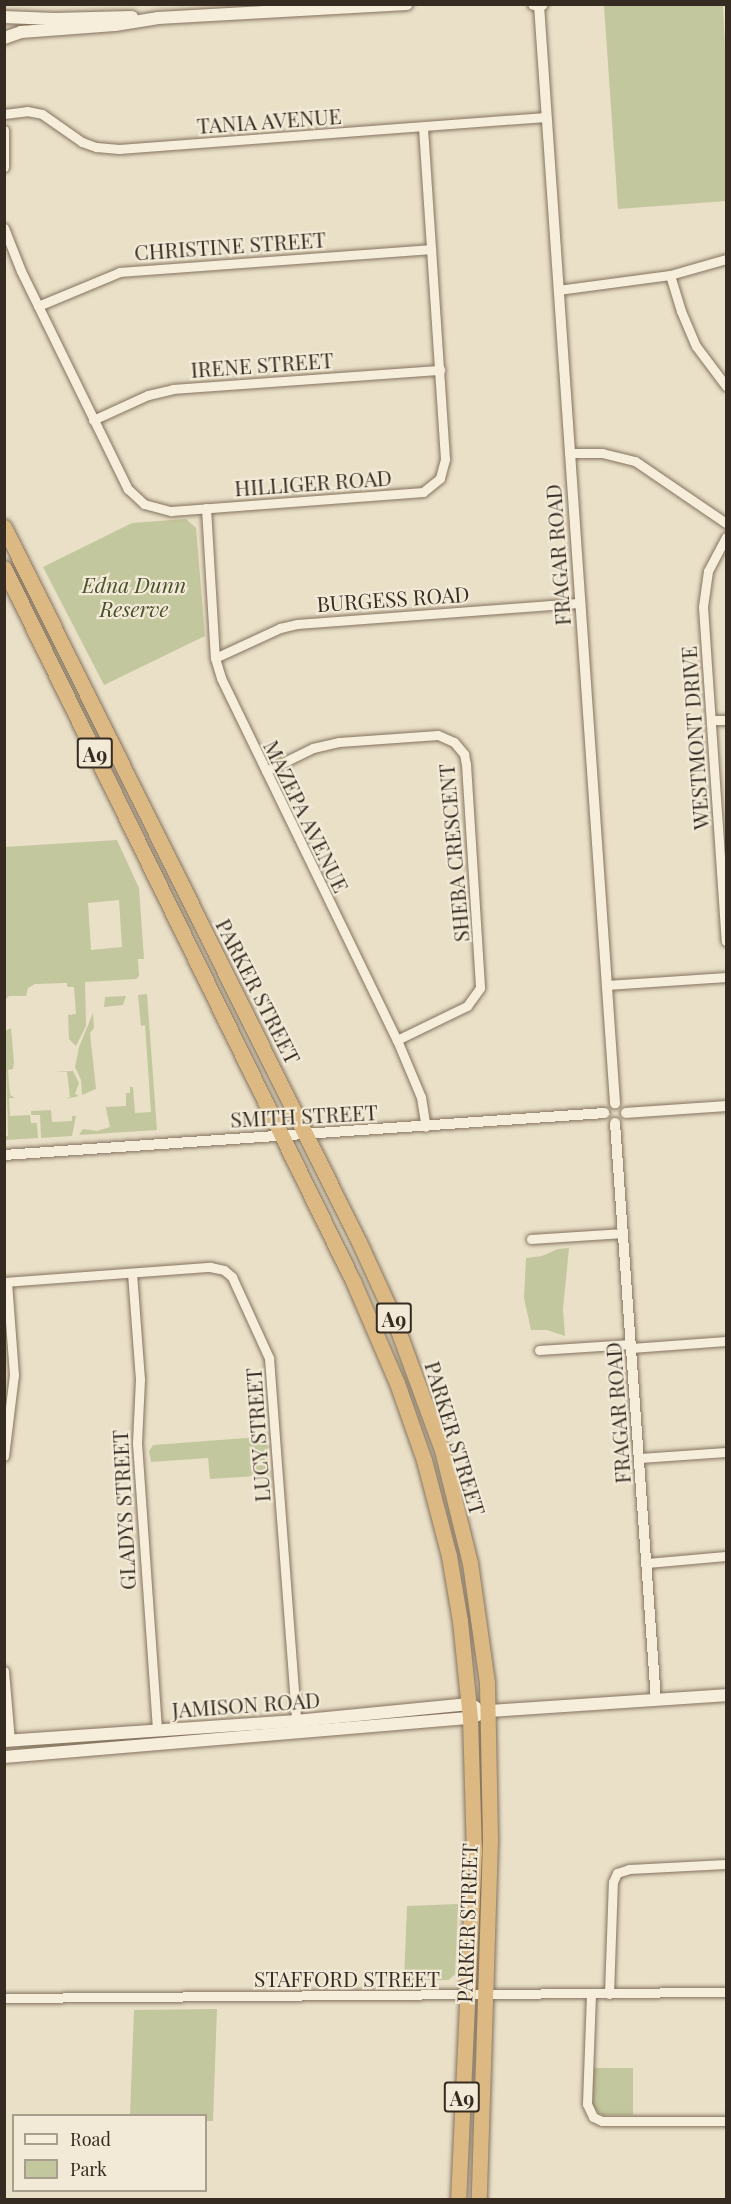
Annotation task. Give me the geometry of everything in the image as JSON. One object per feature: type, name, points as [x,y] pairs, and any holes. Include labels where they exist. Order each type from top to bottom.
[{"type":"highway","name":"PARKER STREET","points":[[4,527],[138,800],[307,1134],[392,1314],[442,1450],[474,1587],[488,1712],[490,1832],[479,2199]]},
{"type":"highway","name":"PARKER STREET","points":[[4,568],[282,1134],[380,1342],[424,1460],[452,1574],[460,1621],[469,1711],[474,1817],[458,2199]]},
{"type":"main road","points":[[4,17],[158,18],[407,4]]},
{"type":"main road","points":[[4,38],[21,32],[115,25],[158,18]]},
{"type":"main road","name":"JAMISON ROAD","points":[[8,1756],[158,1745],[296,1727],[469,1711],[488,1712],[726,1695]]},
{"type":"main road","name":"JAMISON ROAD","points":[[7,1741],[157,1730],[296,1727]]},
{"type":"street","name":"FRAGAR ROAD","points":[[538,5],[615,1103]]},
{"type":"street","name":"TANIA AVENUE","points":[[4,114],[27,111],[42,114],[74,138],[89,145],[109,149],[423,128],[546,117]]},
{"type":"street","name":"HILLIGER ROAD","points":[[4,228],[10,246],[93,420],[128,489],[137,500],[161,510],[416,493],[428,490],[438,482],[444,466],[440,370],[423,128]]},
{"type":"street","points":[[4,130],[4,167]]},
{"type":"street","name":"CHRISTINE STREET","points":[[38,306],[120,272],[431,249]]},
{"type":"street","points":[[558,290],[670,275],[726,259]]},
{"type":"street","points":[[670,275],[681,311],[696,346],[726,386]]},
{"type":"street","name":"IRENE STREET","points":[[93,420],[148,395],[173,389],[440,370]]},
{"type":"street","points":[[569,453],[602,453],[635,461],[726,523]]},
{"type":"street","name":"MAZEPA AVENUE","points":[[206,508],[215,658],[228,694],[398,1040],[422,1097],[426,1126]]},
{"type":"street","name":"WESTMONT DRIVE","points":[[726,537],[711,564],[703,599],[726,941]]},
{"type":"street","name":"BURGESS ROAD","points":[[215,658],[280,628],[298,624],[580,603]]},
{"type":"street","points":[[711,720],[726,720]]},
{"type":"street","name":"SHEBA CRESCENT","points":[[266,771],[313,748],[339,742],[438,735],[454,742],[464,754],[480,988],[466,1006],[398,1040]]},
{"type":"street","points":[[607,985],[726,977]]},
{"type":"street","points":[[615,1103],[624,1107],[626,1113],[624,1119],[615,1123],[609,1121],[605,1113],[607,1107],[615,1103]]},
{"type":"street","points":[[626,1113],[726,1106]]},
{"type":"street","name":"SMITH STREET","points":[[4,1155],[605,1113]]},
{"type":"street","name":"FRAGAR ROAD","points":[[615,1123],[656,1700]]},
{"type":"street","points":[[531,1239],[623,1233]]},
{"type":"street","name":"LUCY STREET","points":[[6,1282],[210,1267],[224,1270],[234,1280],[267,1351],[296,1727]]},
{"type":"street","name":"GLADYS STREET","points":[[132,1273],[140,1379],[137,1443],[158,1745]]},
{"type":"street","points":[[4,1456],[14,1375],[6,1282]]},
{"type":"street","points":[[539,1350],[726,1341]]},
{"type":"street","points":[[640,1458],[726,1452]]},
{"type":"street","points":[[647,1563],[726,1556]]},
{"type":"street","points":[[4,1671],[8,1756]]},
{"type":"street","points":[[609,1994],[613,1882],[617,1874],[629,1869],[726,1864]]},
{"type":"street","name":"STAFFORD STREET","points":[[4,1998],[726,1992]]},
{"type":"street","points":[[591,1994],[587,2104],[592,2117],[602,2121],[726,2121]]},
{"type":"green space","points":[[604,6],[723,6],[726,64],[726,201],[618,209]]},
{"type":"green space","name":"Edna Dunn Reserve","points":[[186,519],[196,528],[205,636],[104,685],[43,567],[132,523]]},
{"type":"green space","points":[[117,840],[139,888],[144,959],[138,959],[139,976],[136,979],[85,982],[86,1026],[76,1046],[69,1039],[68,1015],[76,1014],[74,987],[67,987],[67,983],[35,984],[28,988],[26,996],[9,996],[5,1000],[5,847]],"holes":[[[119,900],[122,947],[91,950],[88,903]]]},
{"type":"green space","points":[[147,994],[157,1130],[79,1135],[83,1129],[97,1131],[110,1127],[105,1104],[106,1107],[126,1106],[126,1093],[130,1093],[130,1087],[133,1087],[135,1113],[151,1112],[145,1025],[141,1026],[138,995]]},
{"type":"green space","points":[[126,996],[123,1005],[104,1007],[105,997]]},
{"type":"green space","points":[[93,1013],[94,1028],[90,1033],[96,1089],[82,1095],[81,1080],[75,1067],[79,1047]]},
{"type":"green space","points":[[11,1028],[14,1062],[13,1069],[8,1070],[10,1095],[15,1098],[9,1098],[10,1116],[30,1115],[31,1123],[37,1123],[38,1138],[5,1140],[5,1136],[8,1136],[5,1031]]},
{"type":"green space","points":[[73,1071],[79,1083],[75,1094],[79,1096],[66,1099],[70,1097],[67,1072],[53,1072]]},
{"type":"green space","points":[[51,1110],[52,1122],[72,1121],[72,1116],[76,1116],[72,1136],[41,1138],[40,1115],[31,1115],[31,1111]]},
{"type":"green space","points":[[569,1248],[563,1309],[565,1336],[547,1330],[531,1330],[524,1298],[526,1258]]},
{"type":"green space","points":[[261,1437],[267,1442],[269,1475],[210,1479],[208,1458],[151,1462],[149,1451],[153,1445]]},
{"type":"green space","points":[[146,1736],[146,1739],[20,1748],[20,1744]]},
{"type":"green space","points":[[458,1904],[455,1974],[449,1980],[404,1980],[407,1906]]},
{"type":"green space","points":[[217,2009],[213,2121],[207,2121],[207,2114],[130,2114],[134,2010]]},
{"type":"green space","points":[[593,2068],[633,2068],[633,2115],[603,2115],[596,2111],[592,2103]]}]
